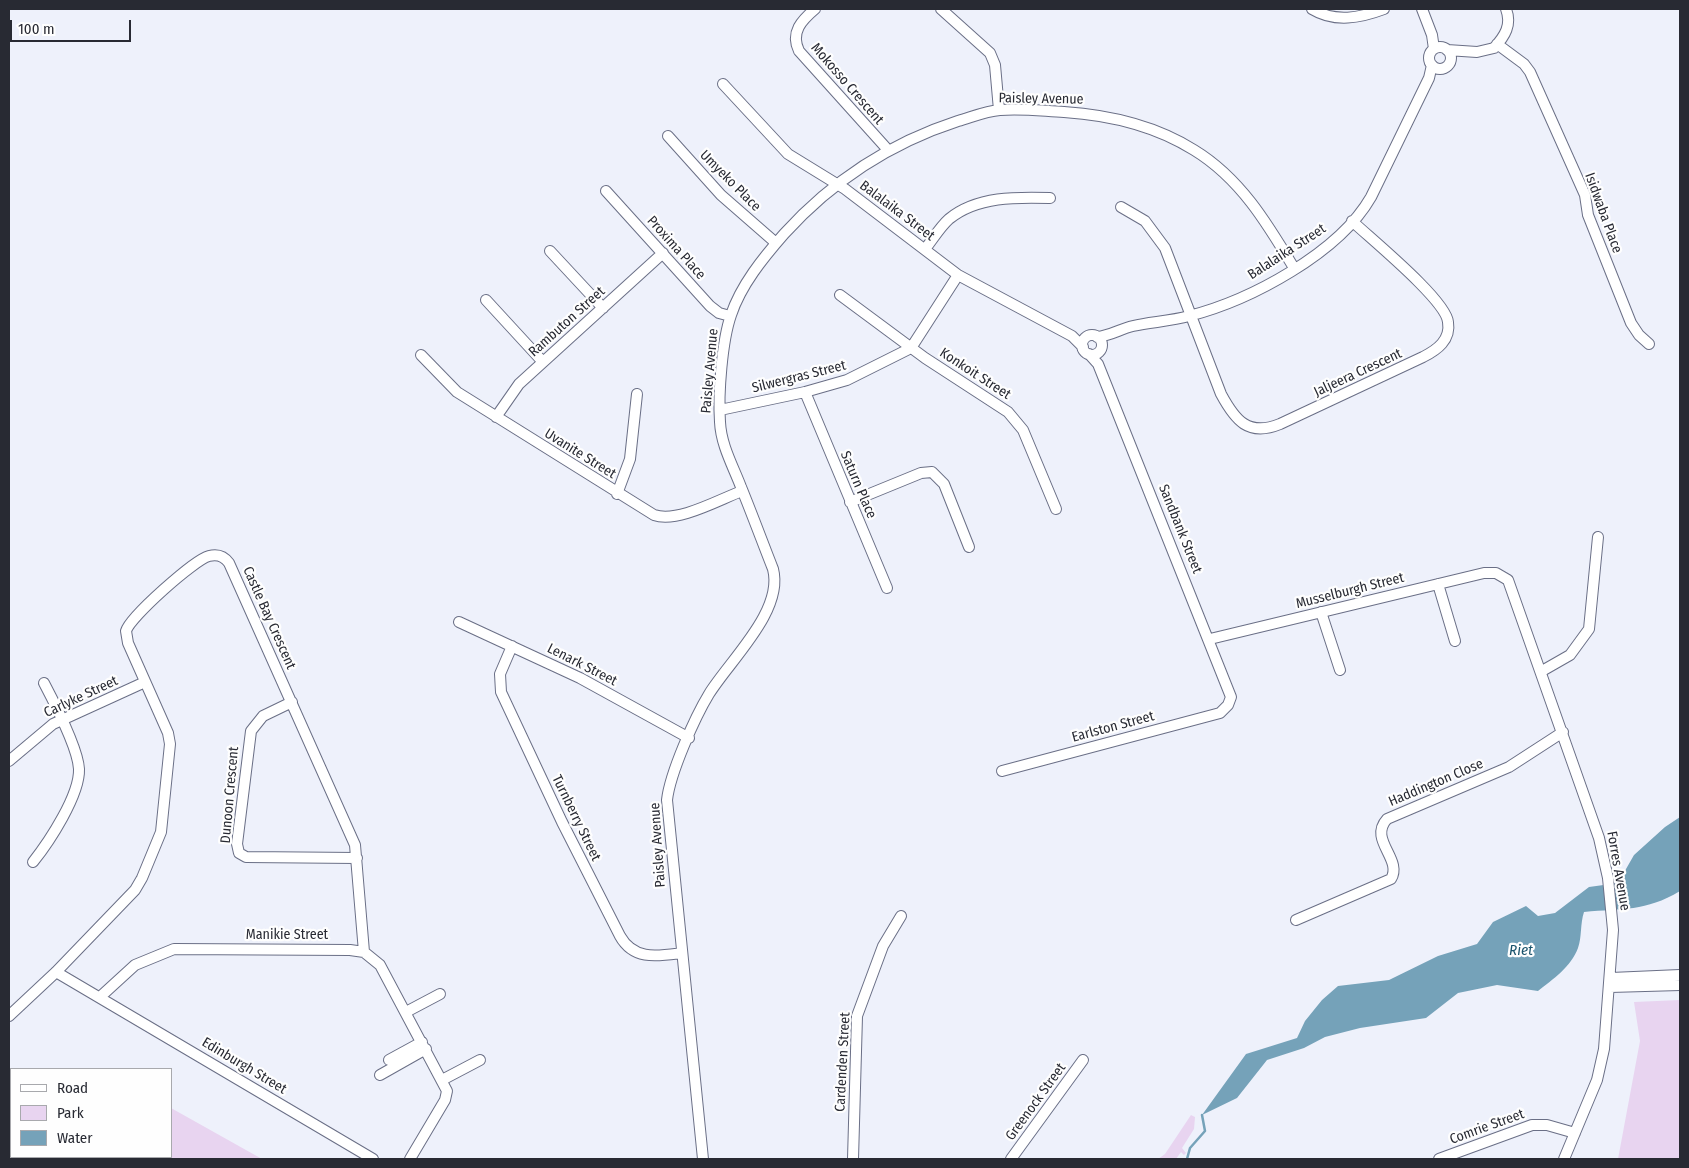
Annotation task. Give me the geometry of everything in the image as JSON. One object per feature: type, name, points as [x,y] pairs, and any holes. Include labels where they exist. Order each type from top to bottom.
[{"type":"street","name":"Mokosso Crescent","points":[[816,9],[798,27],[797,46],[888,150]]},
{"type":"street","points":[[941,9],[990,53],[995,65],[999,110]]},
{"type":"street","points":[[1312,9],[1324,15],[1337,13],[1358,18],[1384,9]]},
{"type":"street","points":[[1422,9],[1432,35],[1443,51]]},
{"type":"street","points":[[1437,67],[1429,56],[1443,51],[1490,50],[1498,44],[1509,23],[1506,9]]},
{"type":"street","name":"Isidwaba Place","points":[[1498,44],[1524,64],[1530,72],[1585,195],[1588,215],[1631,323],[1638,335],[1649,344]]},
{"type":"street","name":"Balalaika Street","points":[[1072,336],[1098,341],[1133,326],[1189,316],[1253,292],[1317,252],[1352,222],[1371,197],[1429,78],[1437,67],[1447,66],[1443,51]]},
{"type":"street","name":"Balalaika Street","points":[[723,84],[788,154],[837,185],[958,275],[1072,336],[1086,350]]},
{"type":"street","name":"Paisley Avenue","points":[[703,1159],[667,807],[672,776],[709,694],[751,638],[774,592],[775,579],[773,568],[722,436],[720,410],[724,346],[730,316],[745,284],[776,244],[809,208],[837,185],[888,150],[948,124],[999,110],[1104,116],[1136,123],[1170,136],[1205,157],[1228,178],[1262,216],[1294,268]]},
{"type":"street","name":"Umyeko Place","points":[[668,136],[721,195],[776,244]]},
{"type":"street","name":"Proxima Place","points":[[606,191],[715,310],[730,316]]},
{"type":"street","points":[[925,249],[948,220],[968,209],[1010,198],[1050,198]]},
{"type":"street","name":"Jaljeera Crescent","points":[[1121,207],[1145,220],[1161,242],[1169,257],[1189,316],[1226,403],[1240,422],[1253,428],[1266,428],[1280,424],[1437,350],[1445,341],[1448,327],[1443,309],[1426,290],[1352,222]]},
{"type":"street","points":[[550,251],[603,308]]},
{"type":"street","name":"Rambuton Street","points":[[496,417],[514,389],[663,253]]},
{"type":"street","points":[[911,348],[958,275]]},
{"type":"street","name":"Konkoit Street","points":[[840,295],[911,348],[993,401],[1014,418],[1023,430],[1056,508]]},
{"type":"street","points":[[486,300],[543,362]]},
{"type":"street","points":[[1084,340],[1098,341],[1095,354],[1086,350],[1084,340]]},
{"type":"street","points":[[1098,341],[1098,364]]},
{"type":"street","name":"Silwergras Street","points":[[720,410],[805,392],[847,380],[911,348]]},
{"type":"street","name":"Sandbank Street","points":[[1086,350],[1098,364],[1232,694],[1228,705]]},
{"type":"street","name":"Uvanite Street","points":[[421,355],[453,390],[617,494],[654,515],[668,518],[742,491]]},
{"type":"street","name":"Saturn Place","points":[[805,392],[887,588]]},
{"type":"street","points":[[617,494],[630,459],[637,394]]},
{"type":"street","points":[[850,502],[921,473],[932,472],[944,484],[969,546]]},
{"type":"street","points":[[1542,671],[1570,655],[1589,629],[1598,537]]},
{"type":"street","name":"Castle Bay Crescent","points":[[56,972],[135,890],[159,839],[170,744],[168,733],[127,639],[128,624],[195,563],[209,556],[218,556],[229,563],[354,843],[358,858],[364,952]]},
{"type":"street","name":"Musselburgh Street","points":[[1210,640],[1484,573],[1496,573]]},
{"type":"street","name":"Forres Avenue","points":[[1496,573],[1505,577],[1511,584],[1599,838],[1608,884],[1612,918],[1611,982],[1602,1063],[1597,1080],[1564,1159]]},
{"type":"street","points":[[1438,584],[1455,641]]},
{"type":"street","points":[[1321,612],[1340,670]]},
{"type":"street","name":"Lenark Street","points":[[459,622],[580,678],[689,738]]},
{"type":"street","name":"Turnberry Street","points":[[512,646],[500,674],[501,692],[562,822],[620,936],[628,947],[642,955],[682,953]]},
{"type":"street","name":"Carlyke Street","points":[[9,761],[42,731],[145,682]]},
{"type":"street","points":[[33,862],[54,835],[78,778],[77,759],[62,720],[44,683]]},
{"type":"street","name":"Dunoon Crescent","points":[[292,702],[260,719],[250,735],[238,851],[246,857],[358,858]]},
{"type":"street","name":"Earlston Street","points":[[1002,771],[1220,713],[1228,705]]},
{"type":"street","name":"Haddington Close","points":[[1296,920],[1391,879],[1394,869],[1380,830],[1387,819],[1509,768],[1563,732]]},
{"type":"street","name":"Cardenden Street","points":[[853,1159],[857,1016],[883,946],[901,916]]},
{"type":"street","name":"Manikie Street","points":[[100,997],[136,965],[174,949],[350,950],[364,952]]},
{"type":"street","points":[[364,952],[380,965],[447,1091],[446,1098],[410,1159]]},
{"type":"street","points":[[9,1016],[56,972],[100,997]]},
{"type":"street","points":[[1611,982],[1680,976]]},
{"type":"street","points":[[1611,982],[1680,984]]},
{"type":"street","points":[[406,1012],[440,994]]},
{"type":"street","name":"Edinburgh Street","points":[[100,997],[373,1159]]},
{"type":"street","points":[[389,1060],[424,1046]]},
{"type":"street","points":[[380,1075],[424,1046]]},
{"type":"street","points":[[442,1080],[480,1060]]},
{"type":"street","name":"Greenock Street","points":[[1011,1159],[1083,1060]]},
{"type":"street","name":"Comrie Street","points":[[1439,1159],[1532,1125],[1547,1125],[1574,1133]]},
{"type":"green space","points":[[1680,1000],[1680,1159],[1618,1159],[1640,1041],[1634,1002]]},
{"type":"green space","points":[[172,1109],[262,1159],[9,1159],[9,1114],[10,1158],[172,1158]]},
{"type":"green space","points":[[1191,1115],[1195,1117],[1194,1129],[1182,1148],[1186,1153],[1184,1155],[1181,1152],[1176,1159],[1158,1159],[1165,1154]]},
{"type":"water","name":"Riet","points":[[1680,817],[1680,891],[1656,903],[1645,906],[1584,912],[1579,944],[1575,955],[1561,972],[1538,991],[1497,985],[1458,993],[1426,1018],[1360,1028],[1325,1037],[1304,1048],[1267,1060],[1237,1098],[1202,1115],[1246,1054],[1297,1038],[1305,1021],[1322,1000],[1338,986],[1389,980],[1438,956],[1477,944],[1493,922],[1526,906],[1538,916],[1555,913],[1589,887],[1618,883],[1634,855],[1665,827]]},
{"type":"waterway","name":"Riet","points":[[1187,1159],[1190,1148],[1205,1131],[1202,1115]]}]
